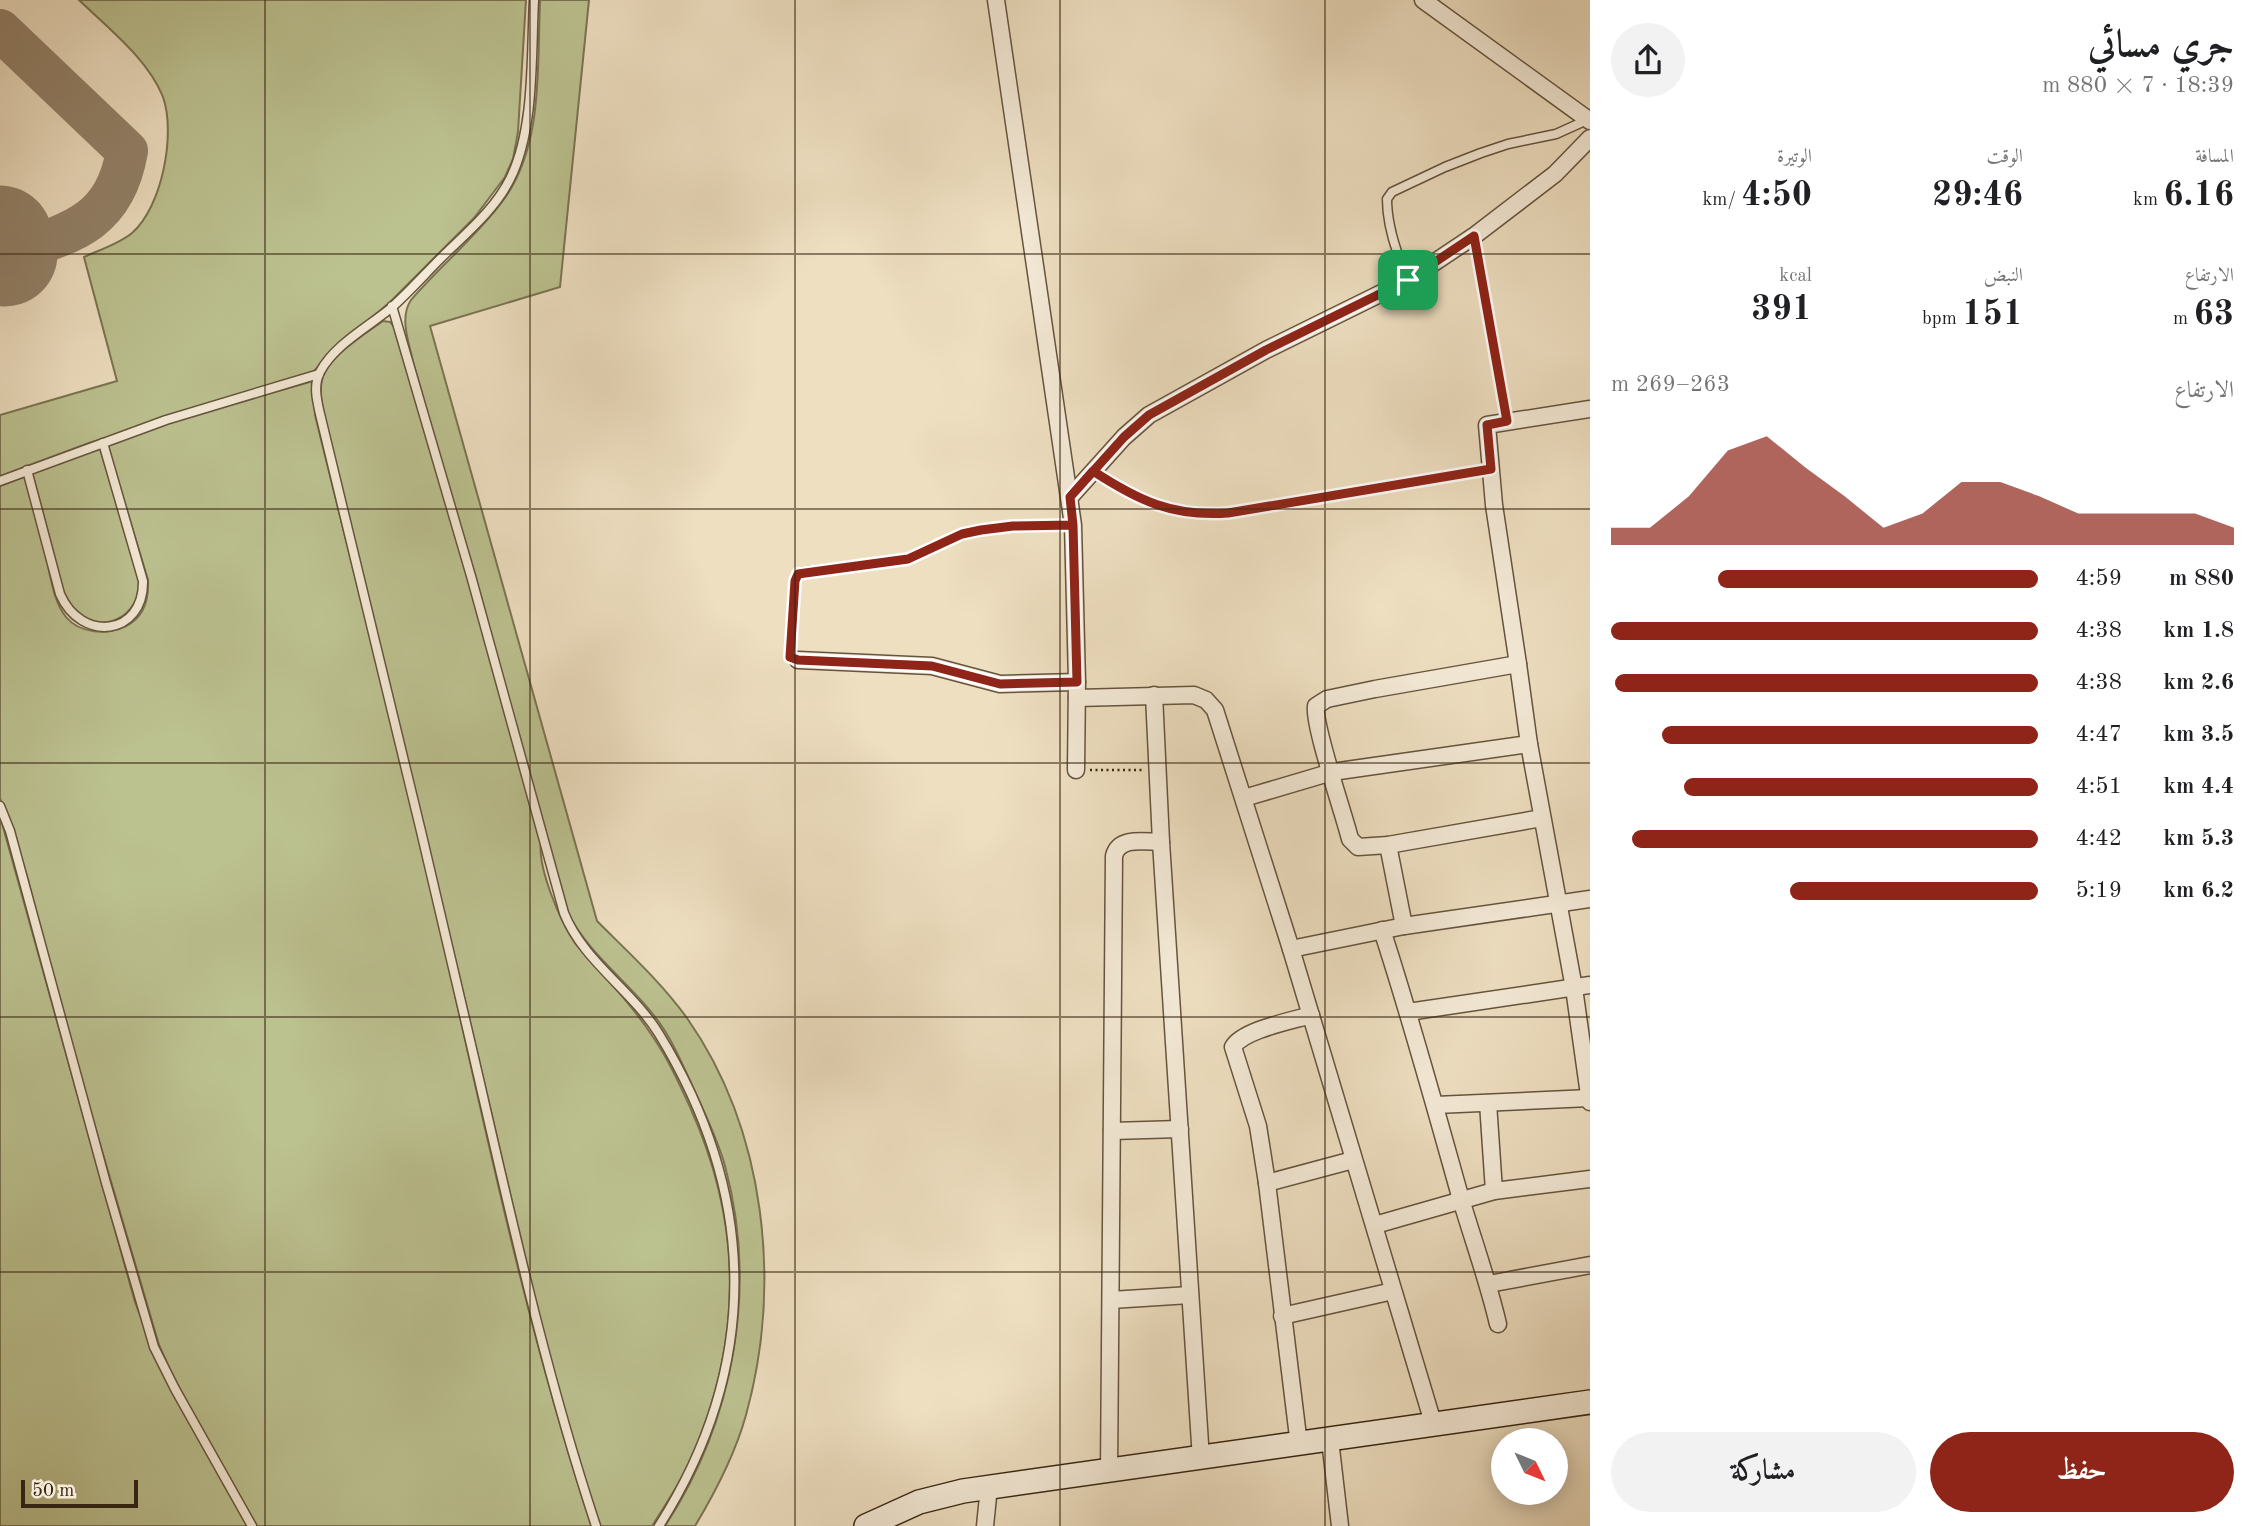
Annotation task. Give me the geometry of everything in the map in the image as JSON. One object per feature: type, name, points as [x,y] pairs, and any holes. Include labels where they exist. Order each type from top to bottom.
[{"type":"street","points":[[996,0],[1073,525],[1076,769]]},
{"type":"street","points":[[1423,0],[1588,120]]},
{"type":"street","points":[[1070,497],[1138,423],[1163,406],[1266,350],[1408,280],[1474,236],[1555,174],[1590,138]]},
{"type":"street","points":[[1436,1105],[1590,1099],[1582,986],[1558,905],[1529,744],[1494,505],[1487,425],[1590,409]]},
{"type":"street","points":[[798,660],[932,666],[1000,684],[1154,695],[1194,695],[1211,705],[1217,716],[1291,948],[1434,1426]]},
{"type":"street","points":[[1518,664],[1419,680],[1321,702],[1316,706],[1315,712],[1352,842],[1361,847],[1388,845],[1542,817]]},
{"type":"street","points":[[1154,695],[1201,1459]]},
{"type":"street","points":[[1244,799],[1332,772],[1529,744]]},
{"type":"street","points":[[1109,1472],[1115,852],[1119,845],[1124,843],[1161,842]]},
{"type":"street","points":[[1388,845],[1404,926]]},
{"type":"street","points":[[1291,948],[1404,926],[1590,899]]},
{"type":"street","points":[[1381,930],[1436,1105],[1461,1199],[1489,1284],[1498,1324]]},
{"type":"street","points":[[1408,1012],[1582,986]]},
{"type":"street","points":[[1299,1445],[1267,1183],[1254,1109],[1233,1047],[1238,1040],[1252,1033],[1311,1015]]},
{"type":"street","points":[[1488,1103],[1494,1191]]},
{"type":"street","points":[[1112,1131],[1180,1129]]},
{"type":"street","points":[[1267,1183],[1353,1160]]},
{"type":"street","points":[[1375,1225],[1494,1191],[1590,1179]]},
{"type":"street","points":[[1489,1284],[1590,1265]]},
{"type":"street","points":[[1282,1316],[1393,1291]]},
{"type":"street","points":[[1111,1300],[1190,1295]]},
{"type":"street","points":[[866,1526],[919,1502],[989,1487],[1590,1402]]},
{"type":"street","points":[[1330,1440],[1340,1526]]},
{"type":"street","points":[[985,1526],[989,1487]]},
{"type":"lane","points":[[534,0],[527,121],[519,160],[510,180],[484,215],[392,306],[341,348],[319,374],[316,393],[551,1381],[596,1526]]},
{"type":"lane","points":[[1408,280],[1396,255],[1390,223],[1387,200],[1392,192],[1480,153],[1556,134],[1588,120]]},
{"type":"lane","points":[[1474,236],[1507,421]]},
{"type":"lane","points":[[392,306],[471,576],[564,914],[579,942],[660,1035],[700,1114],[726,1191],[734,1241],[736,1291],[728,1351],[711,1423],[678,1496],[659,1526]]},
{"type":"lane","points":[[0,481],[166,420],[319,374]]},
{"type":"lane","points":[[27,470],[65,606],[86,624],[100,627],[115,625],[132,616],[144,594],[143,581],[103,443]]},
{"type":"lane","points":[[1093,471],[1128,494],[1147,502],[1186,513],[1208,514],[1228,513],[1491,469]]},
{"type":"lane","points":[[798,660],[790,657],[789,652],[795,581],[802,572],[908,559],[962,534],[981,530],[1013,526],[1073,525]]},
{"type":"lane","points":[[0,806],[10,831],[106,1183],[154,1347],[252,1526]]},
{"type":"path","points":[[1076,769],[1146,770]]},
{"type":"green space","points":[[79,0],[526,0],[518,132],[513,159],[505,177],[474,218],[390,302],[333,351],[312,373],[89,443],[0,476],[0,415],[117,381],[84,257],[115,244],[132,233],[151,206],[164,169],[167,112],[156,83],[126,45]]},
{"type":"green space","points":[[540,0],[589,0],[560,287],[430,326],[597,921],[655,980],[687,1018],[714,1062],[735,1109],[750,1159],[760,1210],[764,1262],[763,1314],[757,1365],[746,1415],[731,1458],[695,1526],[665,1526],[689,1485],[708,1443],[723,1398],[733,1352],[739,1306],[739,1259],[735,1212],[725,1166],[707,1119],[665,1031],[641,1000],[589,945],[568,913],[413,362],[405,322],[411,300],[480,228],[516,180],[532,131],[536,105]]},
{"type":"green space","points":[[383,321],[390,322],[394,327],[468,577],[541,841],[543,865],[551,894],[575,943],[616,988],[664,1054],[690,1107],[720,1195],[730,1282],[728,1325],[721,1369],[709,1413],[692,1457],[679,1484],[652,1526],[599,1526],[580,1465],[530,1279],[323,414],[321,388],[325,371],[348,347]]},
{"type":"green space","points":[[313,381],[315,415],[412,809],[528,1309],[592,1526],[257,1526],[178,1388],[159,1345],[68,1035],[28,880],[0,798],[0,486],[26,476],[54,590],[66,617],[86,630],[102,632],[119,629],[132,622],[141,612],[148,594],[148,580],[107,445],[167,423]]},
{"type":"green space","points":[[100,448],[140,583],[131,608],[112,621],[100,623],[78,614],[66,599],[32,473]]},
{"type":"green space","points":[[0,816],[135,1302],[161,1369],[248,1526],[0,1526]]},
{"type":"taxiway","points":[[0,30],[127,151],[121,176],[111,196],[85,223],[49,240],[5,254]]},
{"type":"runway","points":[[0,238],[5,254]]},
{"type":"route","points":[[1408,280],[1266,350],[1163,406],[1138,423],[1124,437],[1070,497],[1073,525],[1013,526],[981,530],[962,534],[917,557],[798,574],[795,581],[790,657],[798,660],[932,666],[1000,684],[1077,682],[1073,525],[1070,497],[1093,471],[1128,494],[1147,502],[1186,513],[1208,514],[1228,513],[1491,469],[1487,425],[1507,421],[1474,236],[1408,280]]}]
